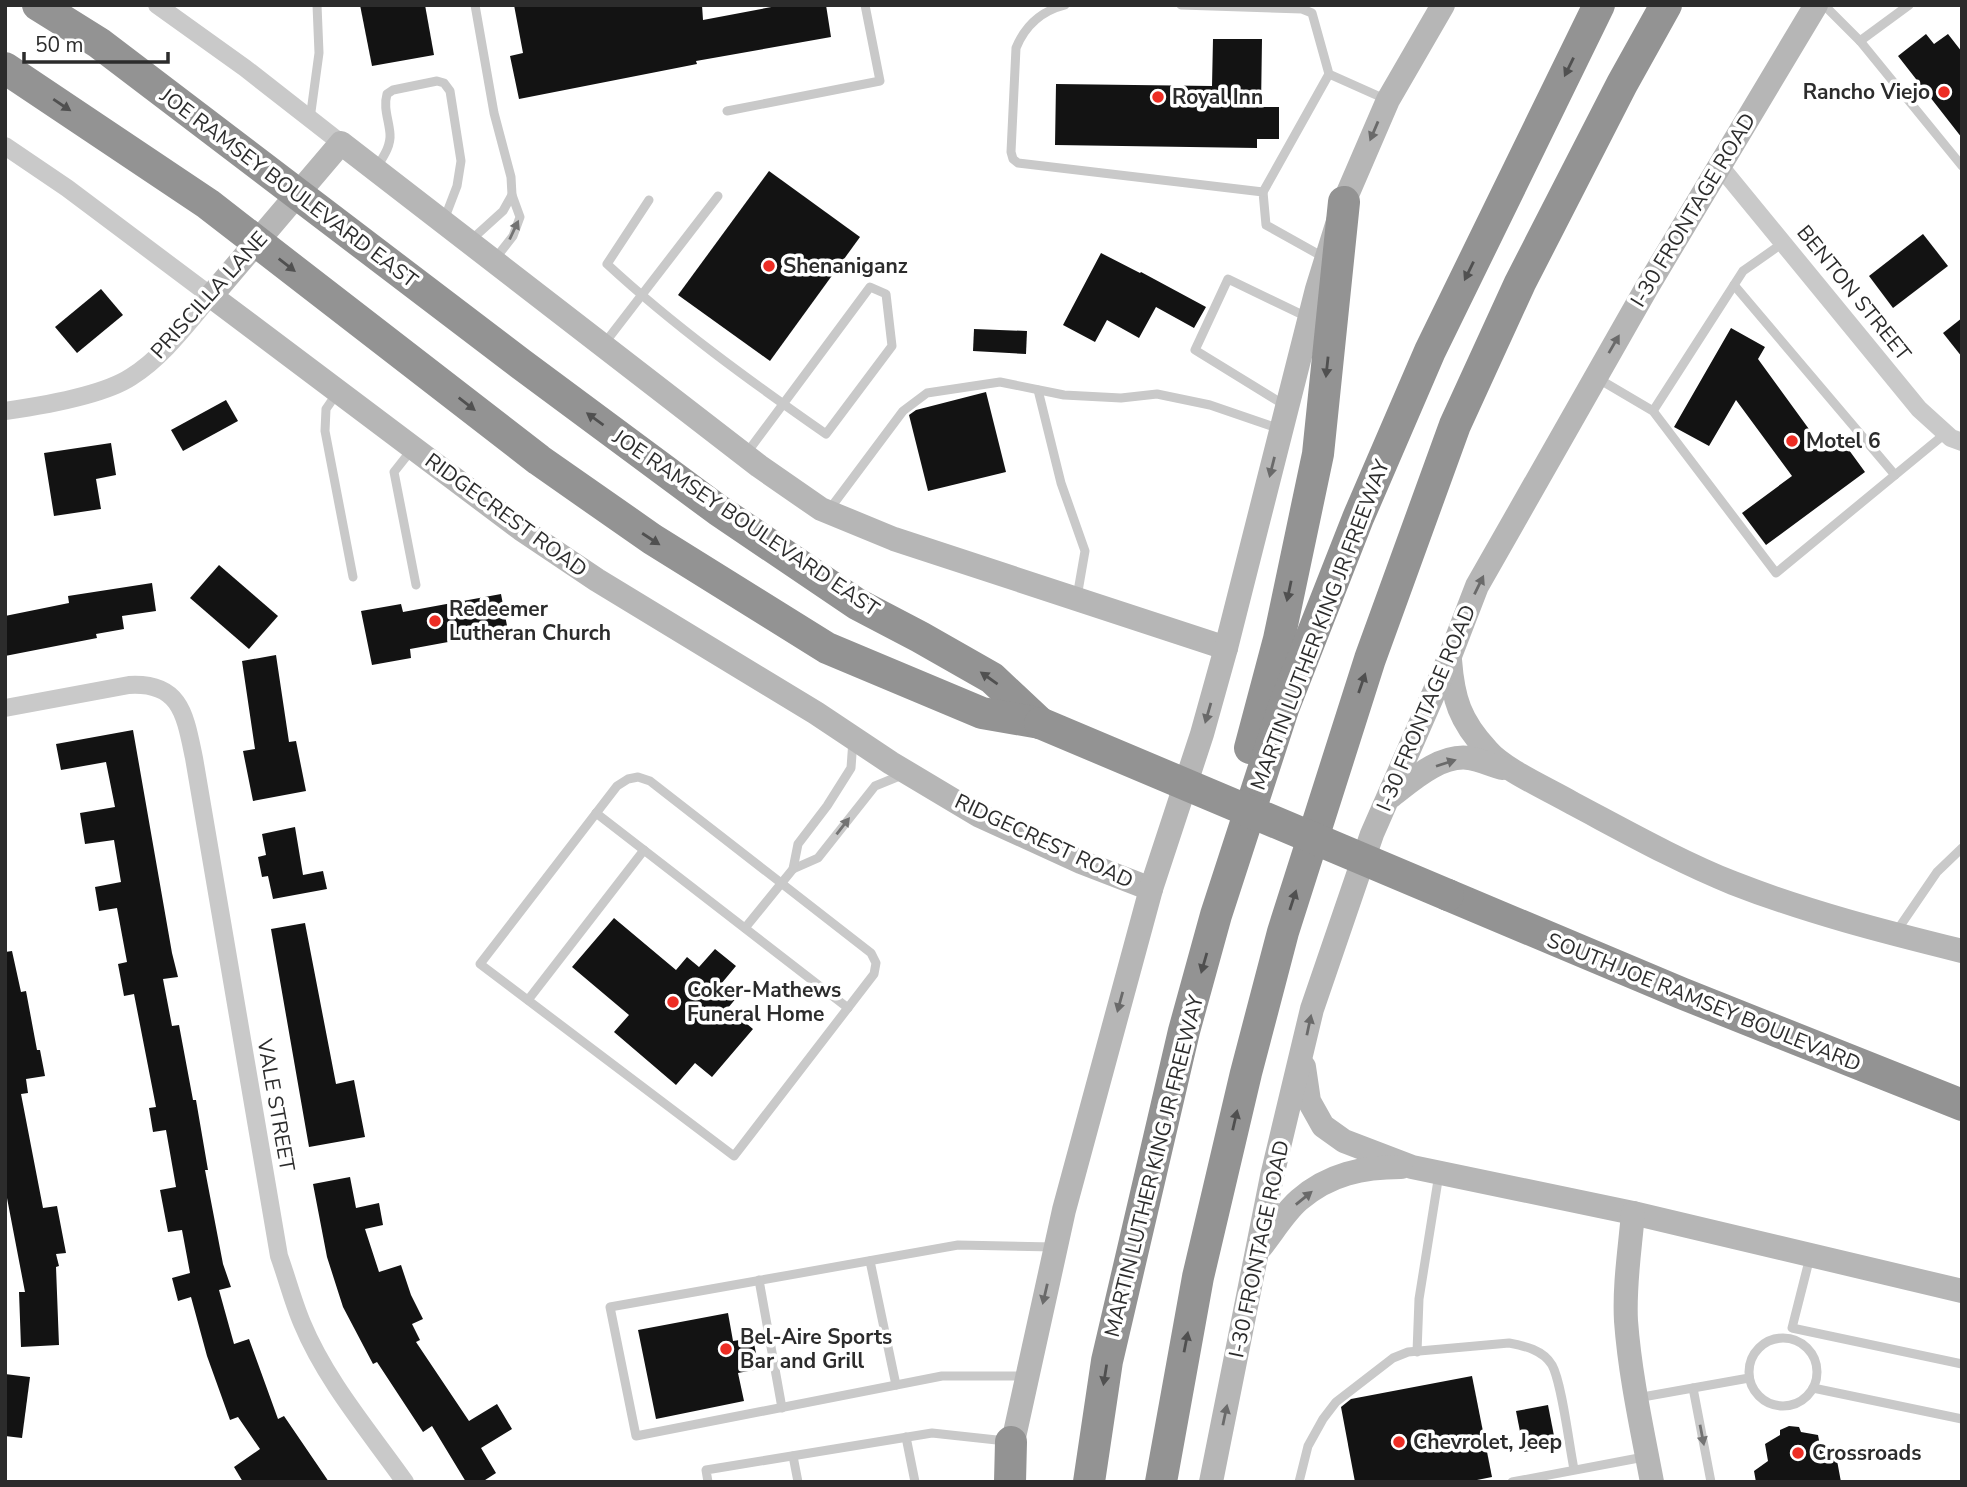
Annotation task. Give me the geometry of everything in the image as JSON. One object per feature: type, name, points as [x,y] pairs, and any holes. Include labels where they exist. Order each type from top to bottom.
[{"type":"highway","name":"JOE RAMSEY BOULEVARD EAST","points":[[38,5],[99,43],[521,365],[718,510],[857,604],[992,678],[1040,723]]},
{"type":"highway","name":"MARTIN LUTHER KING JR FREEWAY","points":[[1089,1482],[1110,1348],[1166,1106],[1216,915],[1283,709],[1358,518],[1430,351],[1599,5]]},
{"type":"highway","points":[[1161,1482],[1198,1277],[1246,1073],[1283,932],[1370,659],[1466,401],[1520,283],[1622,84],[1666,5]]},
{"type":"highway","points":[[5,68],[208,204],[539,460],[652,539],[827,648],[982,713],[1040,723]]},
{"type":"highway","points":[[1216,915],[1221,854],[1279,639],[1318,454],[1320,323],[1344,202]]},
{"type":"highway","name":"SOUTH JOE RAMSEY BOULEVARD","points":[[1040,723],[1681,993],[1962,1105]]},
{"type":"highway","points":[[1008,1482],[1011,1442]]},
{"type":"main road","points":[[1011,1442],[1055,1247],[1152,889],[1202,734],[1284,418],[1320,323],[1326,259],[1344,202],[1388,100],[1443,5]]},
{"type":"main road","name":"I-30 FRONTAGE ROAD","points":[[1210,1482],[1272,1176],[1316,996],[1359,868],[1450,656],[1477,586],[1719,165],[1816,5]]},
{"type":"main road","name":"PRISCILLA LANE","points":[[211,296],[341,143]]},
{"type":"main road","points":[[341,143],[745,455],[828,512],[894,539],[1226,648]]},
{"type":"main road","name":"RIDGECREST ROAD","points":[[211,296],[521,529],[597,580],[978,815],[1081,862],[1152,889]]},
{"type":"main road","points":[[1450,656],[1453,691],[1466,725],[1489,753],[1519,773],[1667,853],[1732,883],[1804,908],[1962,951]]},
{"type":"main road","points":[[1388,798],[1441,763],[1467,758],[1519,773]]},
{"type":"main road","points":[[1302,1056],[1309,1101],[1323,1126],[1344,1141],[1412,1167],[1633,1213],[1962,1291]]},
{"type":"main road","points":[[1259,1249],[1298,1200],[1332,1177],[1369,1167],[1412,1167]]},
{"type":"main road","points":[[1633,1213],[1626,1287],[1626,1319],[1652,1482]]},
{"type":"street","points":[[157,5],[341,143]]},
{"type":"street","name":"RIDGECREST ROAD","points":[[5,146],[67,188],[211,296]]},
{"type":"street","name":"BENTON STREET","points":[[1719,165],[1919,409],[1954,437]]},
{"type":"street","name":"PRISCILLA LANE","points":[[5,411],[47,405],[117,384],[133,376],[175,338],[211,296]]},
{"type":"street","name":"VALE STREET","points":[[5,708],[129,685],[149,684],[172,697],[180,706],[186,720],[194,758],[279,1256],[302,1323],[320,1359],[345,1399],[405,1482]]},
{"type":"lane","points":[[310,119],[319,53],[317,5]]},
{"type":"lane","points":[[475,5],[494,113],[511,177],[512,195],[520,217],[513,236],[494,261]]},
{"type":"lane","points":[[727,111],[880,81],[865,5]]},
{"type":"lane","points":[[1065,5],[1034,20],[1022,34],[1016,48],[1010,152],[1013,159],[1018,163],[1263,192]]},
{"type":"lane","points":[[1181,5],[1303,9],[1312,13],[1329,74],[1263,192],[1266,225],[1326,259]]},
{"type":"lane","points":[[1824,5],[1860,41],[1962,166]]},
{"type":"lane","points":[[1860,41],[1909,5]]},
{"type":"lane","points":[[1329,74],[1388,100]]},
{"type":"lane","points":[[375,169],[389,145],[384,103],[387,94],[393,90],[438,81],[444,83],[450,91],[461,161],[457,187],[443,222]]},
{"type":"lane","points":[[469,242],[503,211],[512,195]]},
{"type":"lane","points":[[603,345],[718,196]]},
{"type":"lane","points":[[649,200],[607,264],[641,296],[783,404],[826,434],[892,346],[886,293],[870,287],[783,404],[745,455]]},
{"type":"lane","points":[[1653,411],[1743,271],[1783,243]]},
{"type":"lane","points":[[1284,418],[1195,350],[1228,279],[1320,323]]},
{"type":"lane","points":[[1734,285],[1895,475]]},
{"type":"lane","points":[[1596,377],[1653,411],[1776,573],[1895,475],[1954,437]]},
{"type":"lane","points":[[828,512],[903,411],[927,393],[1000,382],[1064,395],[1121,398],[1157,394],[1284,418]]},
{"type":"lane","points":[[1038,390],[1062,483],[1085,551],[1077,599]]},
{"type":"lane","points":[[338,391],[326,409],[325,431],[353,577]]},
{"type":"lane","points":[[414,448],[394,472],[416,585]]},
{"type":"lane","points":[[793,869],[798,844],[851,768],[853,737]]},
{"type":"lane","points":[[745,928],[793,869],[818,858],[875,786],[908,773]]},
{"type":"lane","points":[[638,777],[650,782],[872,953],[876,963],[874,974],[733,1156],[480,964],[596,813],[617,786],[628,779],[638,777]]},
{"type":"lane","points":[[596,813],[848,1008]]},
{"type":"lane","points":[[1895,934],[1937,872],[1962,848]]},
{"type":"lane","points":[[528,1000],[645,850]]},
{"type":"lane","points":[[1417,1352],[1419,1299],[1439,1172]]},
{"type":"lane","points":[[1026,1376],[942,1376],[636,1436],[610,1307],[958,1245],[1055,1247]]},
{"type":"lane","points":[[1791,1333],[1810,1255]]},
{"type":"lane","points":[[870,1261],[895,1385]]},
{"type":"lane","points":[[759,1280],[782,1408]]},
{"type":"lane","points":[[1791,1333],[1812,1353],[1818,1371],[1813,1388],[1800,1401],[1782,1406],[1765,1401],[1758,1394],[1749,1378],[1749,1368],[1756,1351],[1771,1339],[1791,1333],[1962,1364]]},
{"type":"lane","points":[[1300,1482],[1308,1446],[1323,1419],[1336,1402],[1393,1358],[1401,1354],[1508,1343],[1525,1346],[1541,1354],[1552,1365],[1574,1469]]},
{"type":"lane","points":[[1637,1398],[1749,1378]]},
{"type":"lane","points":[[1693,1388],[1711,1482]]},
{"type":"lane","points":[[1813,1388],[1962,1419]]},
{"type":"lane","points":[[708,1482],[706,1470],[932,1433],[1011,1442]]},
{"type":"lane","points":[[906,1437],[915,1482]]},
{"type":"lane","points":[[793,1456],[798,1482]]},
{"type":"lane","points":[[1512,1482],[1647,1457]]},
{"type":"building","points":[[360,5],[425,5],[434,55],[372,66]]},
{"type":"building","points":[[514,5],[702,5],[703,20],[782,5],[826,5],[831,37],[696,61],[697,64],[519,99],[510,56],[523,53]]},
{"type":"building","name":"Rancho Viejo","points":[[1926,34],[1934,44],[1948,34],[1962,52],[1962,138],[1898,56]]},
{"type":"building","name":"Royal Inn","points":[[1213,39],[1262,39],[1261,107],[1279,107],[1279,139],[1257,139],[1257,148],[1055,145],[1056,84],[1212,86]]},
{"type":"building","name":"Shenaniganz","points":[[769,171],[860,237],[770,361],[678,295]]},
{"type":"building","points":[[1923,234],[1948,266],[1893,308],[1869,276]]},
{"type":"building","points":[[1101,253],[1206,307],[1194,328],[1156,307],[1139,338],[1107,320],[1095,342],[1063,325]]},
{"type":"building","points":[[101,289],[123,315],[77,353],[55,327]]},
{"type":"building","points":[[1962,318],[1962,357],[1943,333]]},
{"type":"building","name":"Motel 6","points":[[1731,328],[1765,347],[1758,359],[1822,447],[1838,435],[1865,472],[1766,545],[1742,513],[1792,476],[1736,400],[1709,446],[1674,427]]},
{"type":"building","points":[[974,329],[1027,331],[1026,354],[973,351]]},
{"type":"building","points":[[986,392],[1006,472],[928,491],[909,415],[916,410]]},
{"type":"building","points":[[226,400],[238,421],[183,451],[171,430]]},
{"type":"building","points":[[111,443],[116,475],[96,479],[101,509],[54,516],[44,453]]},
{"type":"building","points":[[219,565],[278,616],[249,649],[190,598]]},
{"type":"building","points":[[152,583],[156,611],[122,616],[124,629],[96,634],[97,638],[5,656],[5,616],[69,603],[68,596]]},
{"type":"building","name":"Redeemer Lutheran Church","points":[[501,594],[508,631],[410,649],[411,658],[372,665],[361,611],[401,604],[403,612]]},
{"type":"building","points":[[276,655],[289,742],[296,741],[306,791],[253,801],[243,751],[255,749],[242,661]]},
{"type":"building","points":[[133,730],[178,977],[163,979],[172,1026],[179,1025],[193,1100],[196,1100],[208,1170],[205,1170],[223,1264],[231,1287],[219,1290],[234,1344],[249,1339],[278,1419],[284,1416],[329,1482],[243,1482],[234,1467],[260,1449],[238,1417],[230,1420],[207,1356],[191,1297],[178,1301],[172,1278],[190,1273],[182,1230],[168,1232],[160,1190],[176,1187],[166,1130],[153,1132],[149,1108],[156,1107],[134,994],[124,996],[118,964],[127,962],[117,908],[99,911],[95,887],[121,882],[114,840],[85,844],[80,813],[115,807],[106,762],[61,770],[56,744]]},
{"type":"building","points":[[295,827],[303,875],[323,871],[327,889],[273,899],[268,876],[262,877],[258,857],[266,855],[262,834]]},
{"type":"building","name":"Coker-Mathews Funeral Home","points":[[614,918],[676,970],[687,957],[699,967],[715,949],[736,966],[721,984],[737,997],[728,1008],[753,1029],[712,1077],[695,1063],[676,1085],[614,1032],[629,1015],[572,967]]},
{"type":"building","points":[[305,923],[336,1084],[354,1080],[365,1137],[309,1147],[271,929]]},
{"type":"building","points":[[12,951],[21,992],[26,991],[37,1050],[40,1050],[45,1076],[26,1079],[28,1093],[21,1094],[43,1208],[57,1206],[66,1253],[56,1254],[59,1266],[56,1267],[59,1345],[21,1347],[19,1292],[25,1292],[7,1198],[5,1199],[5,952]]},
{"type":"building","points":[[350,1177],[356,1208],[379,1203],[383,1225],[365,1229],[379,1272],[401,1265],[423,1319],[412,1324],[420,1340],[416,1342],[469,1421],[497,1404],[512,1429],[481,1448],[496,1473],[482,1482],[466,1482],[432,1426],[423,1432],[377,1362],[373,1364],[343,1307],[327,1257],[313,1184]]},
{"type":"building","points":[[728,1313],[733,1341],[753,1338],[759,1369],[738,1373],[744,1401],[656,1419],[638,1330]]},
{"type":"building","points":[[5,1374],[30,1377],[22,1438],[5,1436]]},
{"type":"building","points":[[1472,1376],[1492,1477],[1467,1482],[1355,1482],[1341,1407],[1351,1399]]},
{"type":"building","points":[[1548,1405],[1556,1446],[1524,1452],[1516,1411]]},
{"type":"building","name":"Crossroads","points":[[1789,1426],[1799,1427],[1801,1432],[1818,1435],[1821,1451],[1836,1455],[1841,1482],[1756,1482],[1754,1471],[1768,1461],[1765,1444],[1780,1435],[1780,1430]]},
{"type":"place","name":"Rancho Viejo","points":[[1944,92]]},
{"type":"place","name":"Royal Inn","points":[[1158,97]]},
{"type":"place","name":"Shenaniganz","points":[[769,266]]},
{"type":"place","name":"Motel 6","points":[[1792,441]]},
{"type":"place","name":"Redeemer Lutheran Church","points":[[435,621]]},
{"type":"place","name":"Coker-Mathews Funeral Home","points":[[673,1002]]},
{"type":"place","name":"Bel-Aire Sports Bar and Grill","points":[[726,1349]]},
{"type":"place","name":"Chevrolet, Jeep","points":[[1399,1442]]},
{"type":"place","name":"Crossroads","points":[[1798,1453]]}]
